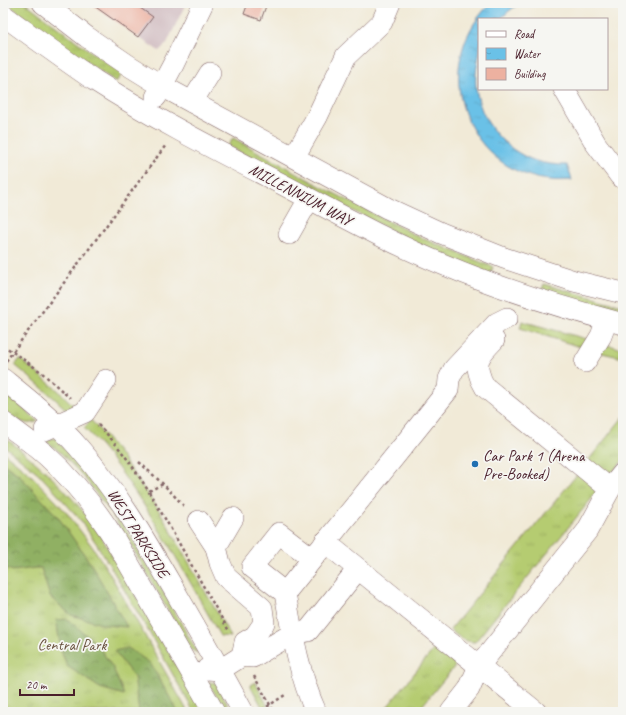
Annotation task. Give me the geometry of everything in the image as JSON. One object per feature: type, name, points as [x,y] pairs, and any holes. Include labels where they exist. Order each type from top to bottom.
[{"type":"street","name":"MILLENNIUM WAY","points":[[43,3],[87,37],[162,86],[387,208],[441,233],[504,258],[574,281],[623,293]]},
{"type":"street","points":[[148,112],[203,3]]},
{"type":"street","points":[[294,157],[317,117],[346,56],[382,22],[390,3]]},
{"type":"street","name":"MILLENNIUM WAY","points":[[3,15],[94,79],[148,112],[191,137],[392,242],[446,266],[513,292],[569,310],[615,322]]},
{"type":"street","points":[[192,102],[210,73]]},
{"type":"street","points":[[565,90],[596,144],[623,178]]},
{"type":"street","points":[[289,234],[309,199]]},
{"type":"street","points":[[451,712],[469,690],[479,666],[587,531],[616,481],[566,453],[485,387],[481,380],[478,371],[478,362],[480,357],[506,326],[513,292],[523,264]]},
{"type":"street","points":[[285,592],[448,390],[449,380],[454,369],[497,323],[507,318]]},
{"type":"street","points":[[585,362],[601,336],[615,322]]},
{"type":"street","name":"WEST PARKSIDE","points":[[3,378],[57,425],[78,446],[98,470],[146,540],[220,670],[252,712]]},
{"type":"street","points":[[26,438],[85,412],[106,380]]},
{"type":"street","name":"WEST PARKSIDE","points":[[3,422],[48,456],[85,496],[98,513],[114,538],[214,712]]},
{"type":"street","points":[[216,547],[233,518]]},
{"type":"street","points":[[199,521],[216,547],[220,563],[226,577],[262,608],[264,623],[255,636],[244,642],[242,656]]},
{"type":"street","points":[[312,558],[280,533],[252,567],[285,592],[292,634],[303,676],[311,702],[316,712]]},
{"type":"street","points":[[325,542],[536,712]]},
{"type":"street","points":[[189,668],[220,670],[242,656],[253,657],[292,634],[308,631],[358,569]]},
{"type":"path","points":[[3,365],[162,150]]},
{"type":"path","points":[[3,345],[13,352]]},
{"type":"path","points":[[139,462],[199,521]]},
{"type":"path","points":[[149,491],[163,484]]},
{"type":"path","points":[[252,712],[285,695]]},
{"type":"shaded area","points":[[91,3],[186,3],[167,43],[159,51]]},
{"type":"green space","points":[[6,3],[26,3],[122,74],[116,82],[54,39]]},
{"type":"green space","points":[[233,138],[322,187],[419,237],[493,267],[490,275],[417,244],[228,146]]},
{"type":"green space","points":[[544,284],[623,306],[623,315],[541,292]]},
{"type":"green space","points":[[522,321],[623,349],[623,358],[590,350],[520,328]]},
{"type":"green space","points":[[20,359],[60,392],[76,408],[71,414],[15,365]]},
{"type":"green space","points":[[3,391],[38,421],[33,423],[24,422],[15,419],[3,411]]},
{"type":"green space","points":[[623,417],[623,460],[612,473],[605,474],[587,462]]},
{"type":"green space","points":[[91,420],[119,453],[162,515],[231,637],[220,636],[153,519],[108,454],[84,428]]},
{"type":"green space","points":[[3,436],[35,462],[73,499],[85,513],[102,538],[204,712],[194,712],[113,571],[78,517],[38,473],[3,445]]},
{"type":"green space","points":[[55,438],[86,472],[113,507],[198,653],[190,649],[128,540],[109,510],[83,476],[60,452],[45,440]]},
{"type":"green space","name":"Central Park","points":[[3,452],[30,474],[67,513],[94,549],[110,574],[188,712],[3,712]]},
{"type":"green space","points":[[3,464],[18,474],[58,517],[91,564],[127,627],[105,625],[71,615],[50,597],[41,568],[13,571],[3,567]]},
{"type":"green space","points":[[579,472],[595,489],[593,497],[475,642],[464,640],[450,630]]},
{"type":"green space","points":[[67,619],[97,644],[113,668],[124,695],[100,688],[67,666],[61,650],[56,620]]},
{"type":"green space","points":[[438,644],[448,653],[455,666],[417,712],[383,712]]},
{"type":"green space","points":[[128,648],[150,663],[178,712],[139,712],[134,677],[114,651]]},
{"type":"green space","points":[[208,682],[216,683],[232,712],[226,712]]},
{"type":"green space","points":[[255,682],[271,712],[265,712],[250,685]]},
{"type":"water","points":[[491,3],[520,3],[501,18],[480,18]]},
{"type":"water","points":[[478,20],[478,61],[476,82],[478,99],[488,122],[504,142],[524,156],[544,163],[567,165],[572,180],[537,178],[508,166],[485,146],[468,121],[460,92],[460,61],[470,31]]},
{"type":"building","points":[[90,3],[133,3],[153,17],[138,37]]},
{"type":"building","points":[[248,3],[267,3],[261,20],[244,14]]},
{"type":"place","name":"Car Park 1 (Arena Pre-Booked)","points":[[475,464]]}]
